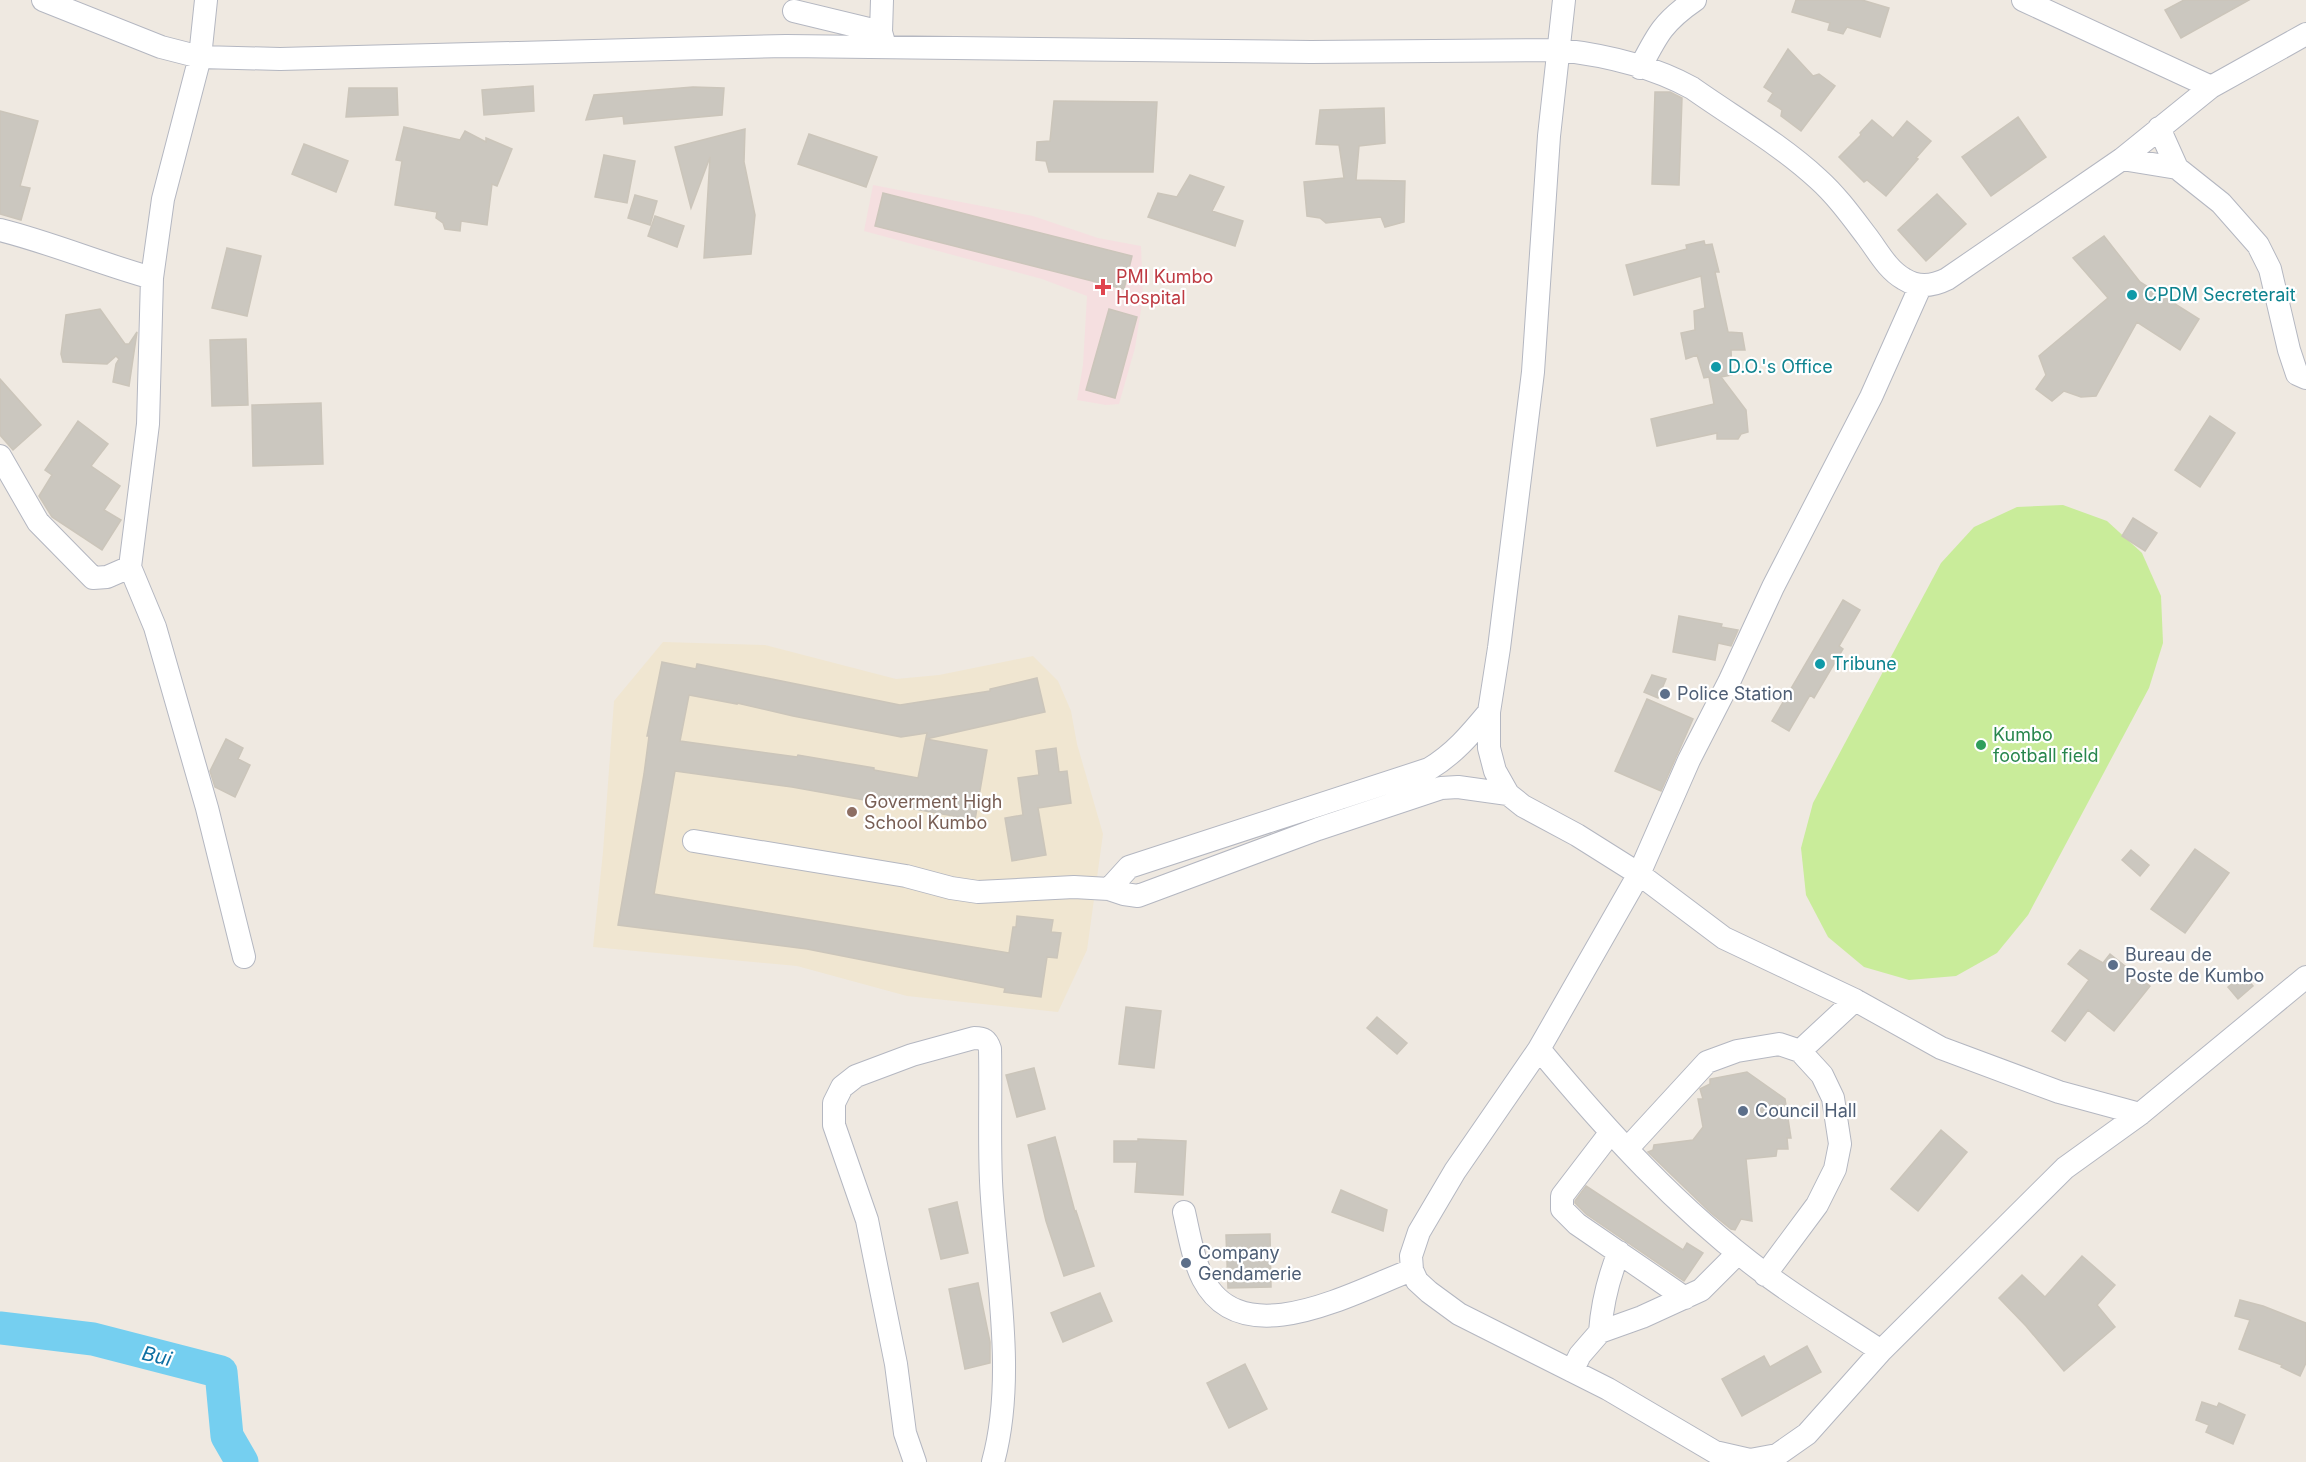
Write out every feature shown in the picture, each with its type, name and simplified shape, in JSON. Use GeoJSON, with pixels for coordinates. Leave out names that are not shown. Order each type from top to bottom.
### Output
{"type":"FeatureCollection","features":[{"type":"Feature","properties":{"kind":"street"},"geometry":{"type":"LineString","coordinates":[[43,0],[161,47],[200,57],[280,59],[786,46],[883,39],[1311,52],[1560,50],[1596,54],[1675,78],[1692,87],[1818,178],[1844,205],[1891,270],[1906,280],[1921,285],[1935,285],[1947,279],[2122,159],[2211,87],[2306,34]]}},
{"type":"Feature","properties":{"kind":"street"},"geometry":{"type":"LineString","coordinates":[[206,0],[200,57],[163,199],[152,278],[148,423],[130,567],[155,627],[207,808],[244,957]]}},
{"type":"Feature","properties":{"kind":"street"},"geometry":{"type":"LineString","coordinates":[[882,0],[883,39]]}},
{"type":"Feature","properties":{"kind":"street"},"geometry":{"type":"LineString","coordinates":[[1564,0],[1549,136],[1533,372],[1489,712],[1489,748],[1495,771],[1508,794],[1523,806],[1577,835],[1639,874],[1724,938],[1855,1000],[1941,1048],[2058,1092],[2140,1114]]}},
{"type":"Feature","properties":{"kind":"street"},"geometry":{"type":"LineString","coordinates":[[1640,68],[1659,31],[1677,13],[1695,0]]}},
{"type":"Feature","properties":{"kind":"street"},"geometry":{"type":"LineString","coordinates":[[2023,0],[2211,87]]}},
{"type":"Feature","properties":{"kind":"street"},"geometry":{"type":"LineString","coordinates":[[794,11],[883,39]]}},
{"type":"Feature","properties":{"kind":"street"},"geometry":{"type":"LineString","coordinates":[[2159,128],[2177,168],[2222,203],[2258,245],[2270,269],[2296,374],[2306,378]]}},
{"type":"Feature","properties":{"kind":"street"},"geometry":{"type":"LineString","coordinates":[[2122,159],[2177,168]]}},
{"type":"Feature","properties":{"kind":"street"},"geometry":{"type":"LineString","coordinates":[[0,230],[152,278]]}},
{"type":"Feature","properties":{"kind":"street"},"geometry":{"type":"LineString","coordinates":[[1921,285],[1881,376],[1773,587],[1689,760],[1639,874],[1539,1049],[1455,1171],[1419,1232],[1412,1256],[1412,1270],[1417,1281],[1459,1314],[1608,1389],[1715,1452],[1750,1460],[1777,1455],[1807,1434],[1881,1351],[2065,1168],[2140,1114],[2306,977]]}},
{"type":"Feature","properties":{"kind":"street"},"geometry":{"type":"LineString","coordinates":[[0,456],[38,522],[93,578],[107,577],[130,567]]}},
{"type":"Feature","properties":{"kind":"street"},"geometry":{"type":"LineString","coordinates":[[1109,889],[1129,867],[1429,769],[1446,759],[1463,744],[1489,712]]}},
{"type":"Feature","properties":{"kind":"street"},"geometry":{"type":"LineString","coordinates":[[694,840],[906,876],[951,888],[978,892],[1074,887],[1109,889],[1138,896],[1318,829],[1441,788],[1458,787],[1508,794]]}},
{"type":"Feature","properties":{"kind":"street"},"geometry":{"type":"LineString","coordinates":[[1800,1051],[1855,1000]]}},
{"type":"Feature","properties":{"kind":"street"},"geometry":{"type":"LineString","coordinates":[[915,1462],[905,1433],[896,1365],[867,1220],[834,1125],[834,1103],[842,1087],[856,1076],[912,1055],[974,1038],[987,1041],[990,1049],[991,1180],[1004,1366],[1002,1408],[993,1462]]}},
{"type":"Feature","properties":{"kind":"street"},"geometry":{"type":"LineString","coordinates":[[1627,1149],[1707,1062],[1737,1051],[1779,1044],[1800,1051],[1822,1075],[1833,1098],[1840,1144],[1835,1169],[1817,1205],[1765,1275]]}},
{"type":"Feature","properties":{"kind":"street"},"geometry":{"type":"LineString","coordinates":[[1539,1049],[1611,1132],[1692,1214],[1765,1275],[1881,1351]]}},
{"type":"Feature","properties":{"kind":"street"},"geometry":{"type":"LineString","coordinates":[[1611,1132],[1562,1196],[1562,1209],[1577,1224],[1685,1298]]}},
{"type":"Feature","properties":{"kind":"street"},"geometry":{"type":"LineString","coordinates":[[1184,1212],[1203,1280],[1226,1305],[1242,1313],[1280,1316],[1301,1312],[1412,1270]]}},
{"type":"Feature","properties":{"kind":"street"},"geometry":{"type":"LineString","coordinates":[[1600,1332],[1609,1277],[1619,1252]]}},
{"type":"Feature","properties":{"kind":"street"},"geometry":{"type":"LineString","coordinates":[[1572,1371],[1580,1356],[1600,1332],[1701,1290],[1738,1253]]}},
{"type":"Feature","properties":{"kind":"shaded area","name":"PMI Kumbo Hospital"},"geometry":{"type":"Polygon","coordinates":[[[873,185],[1033,216],[1098,238],[1141,246],[1143,297],[1135,348],[1119,404],[1106,405],[1077,400],[1083,365],[1087,296],[1042,279],[864,231],[873,185]]]}},
{"type":"Feature","properties":{"kind":"shaded area","name":"Goverment High School Kumbo"},"geometry":{"type":"Polygon","coordinates":[[[663,642],[765,645],[896,679],[939,675],[1033,656],[1058,681],[1071,711],[1077,744],[1103,834],[1087,950],[1058,1012],[907,996],[797,966],[593,947],[603,852],[614,701],[663,642]]]}},
{"type":"Feature","properties":{"kind":"green space","name":"Kumbo football field"},"geometry":{"type":"Polygon","coordinates":[[[2063,505],[2107,521],[2142,553],[2161,596],[2163,643],[2149,688],[2028,915],[1997,953],[1956,976],[1909,980],[1864,967],[1828,937],[1806,895],[1801,848],[1813,803],[1941,563],[1974,527],[2017,507],[2063,505]]]}},
{"type":"Feature","properties":{"kind":"building"},"geometry":{"type":"Polygon","coordinates":[[[1796,0],[1862,0],[1889,8],[1880,37],[1847,27],[1843,34],[1828,30],[1830,23],[1792,12],[1796,0]]]}},
{"type":"Feature","properties":{"kind":"building"},"geometry":{"type":"Polygon","coordinates":[[[2184,0],[2249,0],[2181,38],[2165,10],[2184,0]]]}},
{"type":"Feature","properties":{"kind":"building"},"geometry":{"type":"Polygon","coordinates":[[[1788,49],[1813,76],[1819,74],[1835,86],[1801,131],[1781,116],[1782,110],[1768,101],[1773,93],[1764,87],[1788,49]]]}},
{"type":"Feature","properties":{"kind":"building"},"geometry":{"type":"Polygon","coordinates":[[[533,86],[534,111],[484,115],[482,90],[533,86]]]}},
{"type":"Feature","properties":{"kind":"building"},"geometry":{"type":"Polygon","coordinates":[[[693,87],[724,88],[722,115],[624,124],[623,116],[586,120],[594,95],[693,87]]]}},
{"type":"Feature","properties":{"kind":"building"},"geometry":{"type":"Polygon","coordinates":[[[349,88],[397,88],[398,115],[346,117],[349,88]]]}},
{"type":"Feature","properties":{"kind":"building"},"geometry":{"type":"Polygon","coordinates":[[[1655,92],[1670,92],[1682,98],[1679,185],[1652,184],[1655,92]]]}},
{"type":"Feature","properties":{"kind":"building"},"geometry":{"type":"Polygon","coordinates":[[[1054,101],[1157,102],[1153,172],[1049,172],[1046,161],[1036,160],[1037,142],[1050,141],[1054,101]]]}},
{"type":"Feature","properties":{"kind":"building"},"geometry":{"type":"Polygon","coordinates":[[[1384,108],[1385,143],[1359,146],[1356,180],[1405,181],[1404,222],[1385,227],[1381,217],[1326,223],[1320,218],[1307,216],[1304,182],[1344,178],[1339,145],[1316,144],[1320,110],[1384,108]]]}},
{"type":"Feature","properties":{"kind":"building"},"geometry":{"type":"Polygon","coordinates":[[[0,111],[38,121],[20,186],[30,188],[21,220],[0,214],[0,111]]]}},
{"type":"Feature","properties":{"kind":"building"},"geometry":{"type":"Polygon","coordinates":[[[2018,117],[2046,157],[1991,196],[1962,157],[2018,117]]]}},
{"type":"Feature","properties":{"kind":"building"},"geometry":{"type":"Polygon","coordinates":[[[1872,120],[1893,138],[1907,121],[1931,141],[1886,196],[1867,180],[1864,182],[1839,157],[1872,120]]]}},
{"type":"Feature","properties":{"kind":"building"},"geometry":{"type":"Polygon","coordinates":[[[404,127],[460,140],[465,131],[486,142],[486,138],[512,149],[497,186],[492,184],[487,225],[461,221],[460,231],[445,229],[443,223],[436,218],[437,212],[395,205],[402,161],[396,160],[404,127]]]}},
{"type":"Feature","properties":{"kind":"building"},"geometry":{"type":"Polygon","coordinates":[[[745,129],[744,162],[755,215],[751,254],[704,258],[710,157],[691,208],[675,147],[745,129]]]}},
{"type":"Feature","properties":{"kind":"building"},"geometry":{"type":"Polygon","coordinates":[[[809,134],[877,157],[866,187],[798,164],[809,134]]]}},
{"type":"Feature","properties":{"kind":"building"},"geometry":{"type":"Polygon","coordinates":[[[304,144],[348,161],[336,192],[292,174],[304,144]]]}},
{"type":"Feature","properties":{"kind":"building"},"geometry":{"type":"Polygon","coordinates":[[[604,155],[635,161],[627,203],[595,197],[604,155]]]}},
{"type":"Feature","properties":{"kind":"building"},"geometry":{"type":"Polygon","coordinates":[[[1190,175],[1224,187],[1212,211],[1243,221],[1235,246],[1148,217],[1158,193],[1177,197],[1190,175]]]}},
{"type":"Feature","properties":{"kind":"building"},"geometry":{"type":"Polygon","coordinates":[[[883,193],[1132,256],[1124,289],[875,226],[883,193]]]}},
{"type":"Feature","properties":{"kind":"building"},"geometry":{"type":"Polygon","coordinates":[[[1937,194],[1966,224],[1926,261],[1898,230],[1937,194]]]}},
{"type":"Feature","properties":{"kind":"building"},"geometry":{"type":"Polygon","coordinates":[[[635,195],[657,201],[650,225],[628,218],[635,195]]]}},
{"type":"Feature","properties":{"kind":"building"},"geometry":{"type":"Polygon","coordinates":[[[655,216],[684,226],[677,247],[648,236],[655,216]]]}},
{"type":"Feature","properties":{"kind":"building"},"geometry":{"type":"Polygon","coordinates":[[[2104,236],[2140,282],[2199,319],[2180,350],[2137,322],[2096,396],[2081,397],[2064,391],[2052,401],[2036,389],[2046,375],[2039,356],[2108,298],[2073,258],[2104,236]]]}},
{"type":"Feature","properties":{"kind":"building","name":"D.O.'s Office"},"geometry":{"type":"Polygon","coordinates":[[[1704,241],[1705,245],[1712,244],[1719,272],[1715,272],[1728,332],[1742,333],[1745,350],[1731,350],[1732,375],[1721,377],[1746,410],[1748,432],[1741,434],[1738,439],[1717,439],[1717,433],[1657,446],[1651,419],[1714,404],[1709,377],[1704,378],[1697,355],[1686,359],[1681,333],[1695,330],[1694,311],[1705,308],[1701,276],[1634,295],[1626,265],[1687,249],[1686,245],[1704,241]]]}},
{"type":"Feature","properties":{"kind":"building"},"geometry":{"type":"Polygon","coordinates":[[[227,248],[261,256],[247,316],[212,308],[227,248]]]}},
{"type":"Feature","properties":{"kind":"building"},"geometry":{"type":"Polygon","coordinates":[[[100,309],[125,344],[129,344],[137,332],[129,386],[113,382],[119,359],[116,356],[107,364],[63,362],[61,354],[66,315],[100,309]]]}},
{"type":"Feature","properties":{"kind":"building"},"geometry":{"type":"Polygon","coordinates":[[[1109,309],[1137,317],[1115,398],[1086,390],[1109,309]]]}},
{"type":"Feature","properties":{"kind":"building"},"geometry":{"type":"Polygon","coordinates":[[[246,339],[248,405],[212,406],[210,340],[246,339]]]}},
{"type":"Feature","properties":{"kind":"building"},"geometry":{"type":"Polygon","coordinates":[[[0,379],[41,425],[13,450],[0,435],[0,379]]]}},
{"type":"Feature","properties":{"kind":"building"},"geometry":{"type":"Polygon","coordinates":[[[321,403],[323,464],[253,466],[252,405],[321,403]]]}},
{"type":"Feature","properties":{"kind":"building"},"geometry":{"type":"Polygon","coordinates":[[[2210,416],[2235,433],[2200,487],[2175,470],[2210,416]]]}},
{"type":"Feature","properties":{"kind":"building"},"geometry":{"type":"Polygon","coordinates":[[[78,421],[108,444],[91,466],[120,486],[104,510],[121,520],[102,550],[52,517],[39,496],[52,475],[45,470],[78,421]]]}},
{"type":"Feature","properties":{"kind":"building"},"geometry":{"type":"Polygon","coordinates":[[[2133,518],[2157,533],[2145,551],[2122,536],[2133,518]]]}},
{"type":"Feature","properties":{"kind":"building","name":"Tribune"},"geometry":{"type":"Polygon","coordinates":[[[1843,600],[1860,610],[1839,646],[1843,649],[1814,698],[1810,695],[1789,731],[1772,721],[1843,600]]]}},
{"type":"Feature","properties":{"kind":"building"},"geometry":{"type":"Polygon","coordinates":[[[1679,616],[1722,624],[1721,627],[1738,630],[1731,646],[1718,643],[1715,660],[1673,652],[1679,616]]]}},
{"type":"Feature","properties":{"kind":"building"},"geometry":{"type":"Polygon","coordinates":[[[662,662],[696,669],[697,664],[900,705],[990,691],[990,689],[1037,678],[1045,712],[926,739],[987,750],[975,820],[792,787],[675,771],[654,894],[1009,953],[1017,916],[1053,920],[1051,932],[1061,933],[1057,958],[1047,957],[1041,997],[1004,992],[1005,988],[807,949],[618,925],[644,774],[649,736],[647,736],[662,662]],[[689,695],[680,741],[797,757],[798,755],[918,778],[927,733],[901,737],[689,695]]]}},
{"type":"Feature","properties":{"kind":"building"},"geometry":{"type":"Polygon","coordinates":[[[1652,675],[1666,679],[1658,698],[1644,692],[1652,675]]]}},
{"type":"Feature","properties":{"kind":"building"},"geometry":{"type":"Polygon","coordinates":[[[1647,699],[1693,719],[1661,791],[1615,771],[1647,699]]]}},
{"type":"Feature","properties":{"kind":"building"},"geometry":{"type":"Polygon","coordinates":[[[226,739],[243,748],[238,759],[250,765],[235,797],[215,787],[210,771],[226,739]]]}},
{"type":"Feature","properties":{"kind":"building"},"geometry":{"type":"Polygon","coordinates":[[[1056,748],[1059,772],[1067,771],[1071,803],[1038,808],[1046,855],[1012,861],[1005,818],[1023,815],[1018,778],[1039,775],[1036,751],[1056,748]]]}},
{"type":"Feature","properties":{"kind":"building"},"geometry":{"type":"Polygon","coordinates":[[[2195,849],[2229,873],[2185,933],[2151,909],[2195,849]]]}},
{"type":"Feature","properties":{"kind":"building"},"geometry":{"type":"Polygon","coordinates":[[[2131,850],[2149,865],[2140,876],[2122,860],[2131,850]]]}},
{"type":"Feature","properties":{"kind":"building"},"geometry":{"type":"Polygon","coordinates":[[[2080,950],[2103,963],[2110,954],[2150,986],[2114,1031],[2088,1010],[2065,1041],[2052,1031],[2089,980],[2068,964],[2080,950]]]}},
{"type":"Feature","properties":{"kind":"building"},"geometry":{"type":"Polygon","coordinates":[[[2243,974],[2253,986],[2238,999],[2228,987],[2243,974]]]}},
{"type":"Feature","properties":{"kind":"building"},"geometry":{"type":"Polygon","coordinates":[[[1126,1007],[1161,1011],[1154,1068],[1119,1064],[1126,1007]]]}},
{"type":"Feature","properties":{"kind":"building"},"geometry":{"type":"Polygon","coordinates":[[[1377,1017],[1407,1043],[1397,1054],[1367,1028],[1377,1017]]]}},
{"type":"Feature","properties":{"kind":"building"},"geometry":{"type":"Polygon","coordinates":[[[1034,1068],[1045,1109],[1017,1117],[1006,1075],[1034,1068]]]}},
{"type":"Feature","properties":{"kind":"building"},"geometry":{"type":"Polygon","coordinates":[[[1747,1072],[1785,1099],[1791,1138],[1787,1138],[1788,1149],[1777,1149],[1776,1156],[1746,1159],[1752,1221],[1741,1219],[1735,1230],[1711,1213],[1648,1152],[1653,1150],[1654,1145],[1693,1140],[1703,1127],[1698,1099],[1703,1099],[1700,1089],[1710,1084],[1710,1079],[1747,1072]]]}},
{"type":"Feature","properties":{"kind":"building"},"geometry":{"type":"Polygon","coordinates":[[[1941,1130],[1967,1152],[1918,1211],[1891,1189],[1941,1130]]]}},
{"type":"Feature","properties":{"kind":"building"},"geometry":{"type":"Polygon","coordinates":[[[1055,1137],[1075,1212],[1094,1266],[1064,1276],[1046,1221],[1028,1145],[1055,1137]]]}},
{"type":"Feature","properties":{"kind":"building"},"geometry":{"type":"Polygon","coordinates":[[[1138,1139],[1186,1141],[1183,1195],[1135,1192],[1137,1162],[1114,1162],[1114,1141],[1138,1141],[1138,1139]]]}},
{"type":"Feature","properties":{"kind":"building"},"geometry":{"type":"Polygon","coordinates":[[[1586,1186],[1683,1250],[1687,1243],[1703,1253],[1684,1281],[1586,1214],[1575,1201],[1586,1186]]]}},
{"type":"Feature","properties":{"kind":"building"},"geometry":{"type":"Polygon","coordinates":[[[1341,1190],[1387,1210],[1383,1231],[1332,1212],[1341,1190]]]}},
{"type":"Feature","properties":{"kind":"building"},"geometry":{"type":"Polygon","coordinates":[[[957,1202],[968,1253],[941,1259],[929,1209],[957,1202]]]}},
{"type":"Feature","properties":{"kind":"building"},"geometry":{"type":"Polygon","coordinates":[[[1270,1234],[1271,1287],[1228,1288],[1226,1235],[1270,1234]]]}},
{"type":"Feature","properties":{"kind":"building"},"geometry":{"type":"Polygon","coordinates":[[[2082,1256],[2115,1285],[2097,1305],[2115,1327],[2064,1371],[1999,1298],[2022,1275],[2045,1297],[2082,1256]]]}},
{"type":"Feature","properties":{"kind":"building"},"geometry":{"type":"Polygon","coordinates":[[[978,1283],[990,1342],[990,1363],[965,1369],[949,1289],[978,1283]]]}},
{"type":"Feature","properties":{"kind":"building"},"geometry":{"type":"Polygon","coordinates":[[[1100,1293],[1112,1321],[1063,1342],[1051,1313],[1100,1293]]]}},
{"type":"Feature","properties":{"kind":"building"},"geometry":{"type":"Polygon","coordinates":[[[2240,1300],[2263,1306],[2306,1323],[2306,1363],[2300,1376],[2281,1367],[2282,1365],[2239,1349],[2250,1320],[2235,1316],[2240,1300]]]}},
{"type":"Feature","properties":{"kind":"building"},"geometry":{"type":"Polygon","coordinates":[[[1807,1346],[1821,1372],[1742,1416],[1722,1379],[1764,1356],[1770,1367],[1807,1346]]]}},
{"type":"Feature","properties":{"kind":"building"},"geometry":{"type":"Polygon","coordinates":[[[1245,1364],[1267,1409],[1229,1428],[1207,1383],[1245,1364]]]}},
{"type":"Feature","properties":{"kind":"building"},"geometry":{"type":"Polygon","coordinates":[[[2202,1402],[2217,1407],[2219,1403],[2245,1415],[2233,1444],[2206,1432],[2209,1425],[2196,1420],[2202,1402]]]}},
{"type":"Feature","properties":{"kind":"waterway","name":"Bui"},"geometry":{"type":"LineString","coordinates":[[0,1328],[93,1339],[221,1372],[227,1436],[242,1462]]}},
{"type":"Feature","properties":{"kind":"place","name":"PMI Kumbo Hospital"},"geometry":{"type":"Point","coordinates":[1103,287]}},
{"type":"Feature","properties":{"kind":"place","name":"CPDM Secreterait"},"geometry":{"type":"Point","coordinates":[2132,295]}},
{"type":"Feature","properties":{"kind":"place","name":"D.O.'s Office"},"geometry":{"type":"Point","coordinates":[1716,367]}},
{"type":"Feature","properties":{"kind":"place","name":"Tribune"},"geometry":{"type":"Point","coordinates":[1820,664]}},
{"type":"Feature","properties":{"kind":"place","name":"Police Station"},"geometry":{"type":"Point","coordinates":[1665,694]}},
{"type":"Feature","properties":{"kind":"place","name":"Kumbo football field"},"geometry":{"type":"Point","coordinates":[1981,745]}},
{"type":"Feature","properties":{"kind":"place","name":"Goverment High School Kumbo"},"geometry":{"type":"Point","coordinates":[852,812]}},
{"type":"Feature","properties":{"kind":"place","name":"Bureau de Poste de Kumbo"},"geometry":{"type":"Point","coordinates":[2113,965]}},
{"type":"Feature","properties":{"kind":"place","name":"Council Hall"},"geometry":{"type":"Point","coordinates":[1743,1111]}},
{"type":"Feature","properties":{"kind":"place","name":"Company Gendamerie"},"geometry":{"type":"Point","coordinates":[1186,1263]}}]}
